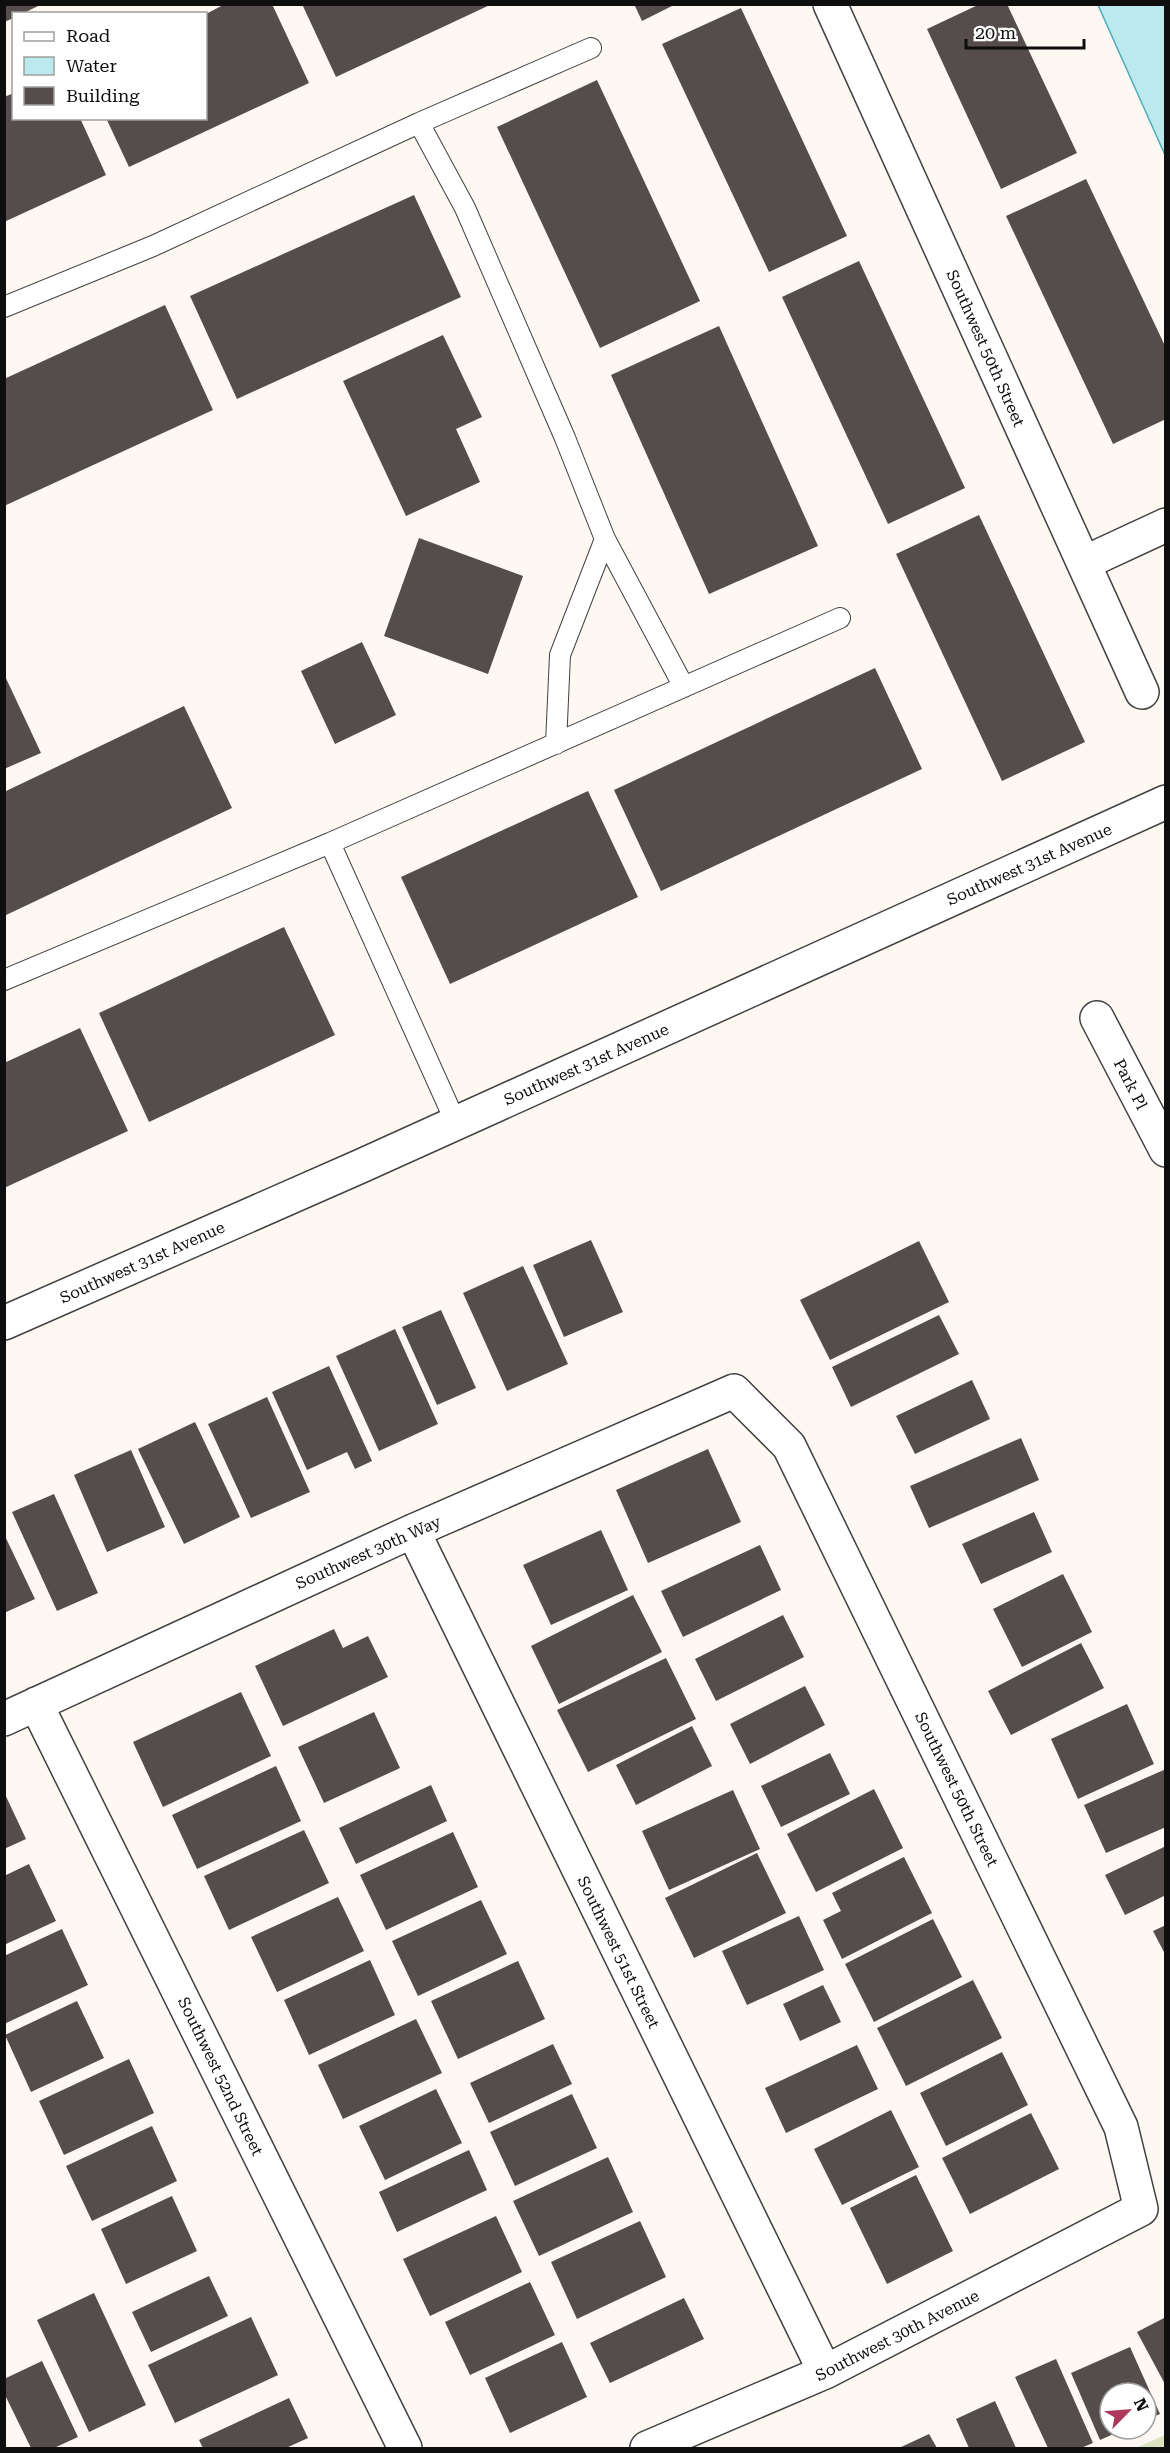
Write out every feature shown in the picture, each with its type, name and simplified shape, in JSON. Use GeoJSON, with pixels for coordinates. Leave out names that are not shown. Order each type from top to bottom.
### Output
{"type":"FeatureCollection","features":[{"type":"Feature","properties":{"kind":"street","name":"Southwest 50th Street"},"geometry":{"type":"LineString","coordinates":[[830,4],[1142,692]]}},
{"type":"Feature","properties":{"kind":"street"},"geometry":{"type":"LineString","coordinates":[[1084,563],[1166,525]]}},
{"type":"Feature","properties":{"kind":"street","name":"Southwest 31st Avenue"},"geometry":{"type":"LineString","coordinates":[[4,1323],[456,1123],[1166,802]]}},
{"type":"Feature","properties":{"kind":"street","name":"Park Pl"},"geometry":{"type":"LineString","coordinates":[[1097,1018],[1166,1150]]}},
{"type":"Feature","properties":{"kind":"street","name":"Southwest 50th Street"},"geometry":{"type":"LineString","coordinates":[[734,1391],[789,1446],[1121,2127],[1141,2210]]}},
{"type":"Feature","properties":{"kind":"street","name":"Southwest 30th Way"},"geometry":{"type":"LineString","coordinates":[[4,1719],[413,1531],[734,1391]]}},
{"type":"Feature","properties":{"kind":"street","name":"Southwest 51st Street"},"geometry":{"type":"LineString","coordinates":[[413,1531],[825,2372]]}},
{"type":"Feature","properties":{"kind":"street","name":"Southwest 52nd Street"},"geometry":{"type":"LineString","coordinates":[[36,1704],[405,2448]]}},
{"type":"Feature","properties":{"kind":"street","name":"Southwest 30th Avenue"},"geometry":{"type":"LineString","coordinates":[[647,2448],[825,2372],[1141,2210]]}},
{"type":"Feature","properties":{"kind":"lane"},"geometry":{"type":"LineString","coordinates":[[4,307],[153,246],[419,123],[591,48]]}},
{"type":"Feature","properties":{"kind":"lane"},"geometry":{"type":"LineString","coordinates":[[419,123],[465,208],[565,438],[605,539],[684,687]]}},
{"type":"Feature","properties":{"kind":"lane"},"geometry":{"type":"LineString","coordinates":[[556,744],[560,654],[605,539]]}},
{"type":"Feature","properties":{"kind":"lane"},"geometry":{"type":"LineString","coordinates":[[4,980],[330,843],[840,618]]}},
{"type":"Feature","properties":{"kind":"lane"},"geometry":{"type":"LineString","coordinates":[[330,843],[456,1123]]}},
{"type":"Feature","properties":{"kind":"green space"},"geometry":{"type":"Polygon","coordinates":[[[1165,2435],[1165,2448],[1136,2448],[1152,2441],[1158,2441],[1158,2438],[1165,2435]]]}},
{"type":"Feature","properties":{"kind":"water"},"geometry":{"type":"Polygon","coordinates":[[[1098,5],[1165,5],[1165,155],[1098,5]]]}},
{"type":"Feature","properties":{"kind":"building"},"geometry":{"type":"Polygon","coordinates":[[[4,4],[42,4],[26,12],[12,12],[12,19],[4,22],[4,4]]]}},
{"type":"Feature","properties":{"kind":"building"},"geometry":{"type":"Polygon","coordinates":[[[225,4],[272,4],[309,83],[129,167],[107,120],[207,120],[207,13],[225,4]]]}},
{"type":"Feature","properties":{"kind":"building"},"geometry":{"type":"Polygon","coordinates":[[[302,4],[492,4],[336,77],[302,4]]]}},
{"type":"Feature","properties":{"kind":"building"},"geometry":{"type":"Polygon","coordinates":[[[634,4],[676,4],[642,21],[634,4]]]}},
{"type":"Feature","properties":{"kind":"building"},"geometry":{"type":"Polygon","coordinates":[[[980,4],[1007,4],[1077,153],[1001,189],[927,29],[980,4]]]}},
{"type":"Feature","properties":{"kind":"building"},"geometry":{"type":"Polygon","coordinates":[[[741,8],[847,236],[769,272],[662,44],[741,8]]]}},
{"type":"Feature","properties":{"kind":"building"},"geometry":{"type":"Polygon","coordinates":[[[597,80],[700,301],[600,348],[497,127],[597,80]]]}},
{"type":"Feature","properties":{"kind":"building"},"geometry":{"type":"Polygon","coordinates":[[[12,94],[12,120],[81,120],[106,175],[4,222],[4,97],[12,94]]]}},
{"type":"Feature","properties":{"kind":"building"},"geometry":{"type":"Polygon","coordinates":[[[1086,179],[1166,348],[1166,419],[1113,444],[1006,216],[1086,179]]]}},
{"type":"Feature","properties":{"kind":"building"},"geometry":{"type":"Polygon","coordinates":[[[414,195],[461,297],[237,399],[190,296],[414,195]]]}},
{"type":"Feature","properties":{"kind":"building"},"geometry":{"type":"Polygon","coordinates":[[[859,261],[965,488],[888,524],[782,297],[859,261]]]}},
{"type":"Feature","properties":{"kind":"building"},"geometry":{"type":"Polygon","coordinates":[[[165,305],[213,410],[4,506],[4,379],[165,305]]]}},
{"type":"Feature","properties":{"kind":"building"},"geometry":{"type":"Polygon","coordinates":[[[719,326],[818,546],[709,594],[611,375],[719,326]]]}},
{"type":"Feature","properties":{"kind":"building"},"geometry":{"type":"Polygon","coordinates":[[[443,335],[482,417],[456,429],[480,482],[406,516],[343,381],[443,335]]]}},
{"type":"Feature","properties":{"kind":"building"},"geometry":{"type":"Polygon","coordinates":[[[979,515],[1085,742],[1002,781],[896,554],[979,515]]]}},
{"type":"Feature","properties":{"kind":"building"},"geometry":{"type":"Polygon","coordinates":[[[419,538],[523,576],[488,674],[384,636],[419,538]]]}},
{"type":"Feature","properties":{"kind":"building"},"geometry":{"type":"Polygon","coordinates":[[[362,642],[396,715],[335,744],[301,671],[362,642]]]}},
{"type":"Feature","properties":{"kind":"building"},"geometry":{"type":"Polygon","coordinates":[[[875,668],[922,769],[661,891],[614,790],[875,668]]]}},
{"type":"Feature","properties":{"kind":"building"},"geometry":{"type":"Polygon","coordinates":[[[4,674],[41,753],[4,769],[4,674]]]}},
{"type":"Feature","properties":{"kind":"building"},"geometry":{"type":"Polygon","coordinates":[[[184,706],[232,808],[4,916],[4,792],[184,706]]]}},
{"type":"Feature","properties":{"kind":"building"},"geometry":{"type":"Polygon","coordinates":[[[588,791],[638,897],[450,984],[401,877],[588,791]]]}},
{"type":"Feature","properties":{"kind":"building"},"geometry":{"type":"Polygon","coordinates":[[[284,927],[335,1035],[149,1122],[99,1013],[284,927]]]}},
{"type":"Feature","properties":{"kind":"building"},"geometry":{"type":"Polygon","coordinates":[[[80,1028],[128,1131],[4,1188],[4,1063],[80,1028]]]}},
{"type":"Feature","properties":{"kind":"building"},"geometry":{"type":"Polygon","coordinates":[[[591,1240],[623,1312],[564,1337],[533,1265],[591,1240]]]}},
{"type":"Feature","properties":{"kind":"building"},"geometry":{"type":"Polygon","coordinates":[[[919,1241],[949,1302],[830,1360],[800,1300],[919,1241]]]}},
{"type":"Feature","properties":{"kind":"building"},"geometry":{"type":"Polygon","coordinates":[[[523,1266],[568,1364],[507,1391],[463,1293],[523,1266]]]}},
{"type":"Feature","properties":{"kind":"building"},"geometry":{"type":"Polygon","coordinates":[[[441,1310],[476,1388],[437,1405],[402,1327],[441,1310]]]}},
{"type":"Feature","properties":{"kind":"building"},"geometry":{"type":"Polygon","coordinates":[[[939,1315],[959,1354],[851,1407],[832,1367],[939,1315]]]}},
{"type":"Feature","properties":{"kind":"building"},"geometry":{"type":"Polygon","coordinates":[[[395,1329],[438,1424],[379,1451],[336,1356],[395,1329]]]}},
{"type":"Feature","properties":{"kind":"building"},"geometry":{"type":"Polygon","coordinates":[[[329,1366],[372,1461],[355,1469],[347,1452],[307,1470],[272,1392],[329,1366]]]}},
{"type":"Feature","properties":{"kind":"building"},"geometry":{"type":"Polygon","coordinates":[[[972,1380],[990,1419],[915,1454],[896,1416],[972,1380]]]}},
{"type":"Feature","properties":{"kind":"building"},"geometry":{"type":"Polygon","coordinates":[[[267,1397],[310,1492],[251,1518],[208,1424],[267,1397]]]}},
{"type":"Feature","properties":{"kind":"building"},"geometry":{"type":"Polygon","coordinates":[[[195,1422],[240,1517],[184,1544],[138,1449],[195,1422]]]}},
{"type":"Feature","properties":{"kind":"building"},"geometry":{"type":"Polygon","coordinates":[[[1021,1438],[1039,1480],[929,1528],[910,1486],[1021,1438]]]}},
{"type":"Feature","properties":{"kind":"building"},"geometry":{"type":"Polygon","coordinates":[[[708,1449],[741,1522],[648,1563],[616,1490],[708,1449]]]}},
{"type":"Feature","properties":{"kind":"building"},"geometry":{"type":"Polygon","coordinates":[[[131,1450],[165,1527],[107,1552],[74,1475],[131,1450]]]}},
{"type":"Feature","properties":{"kind":"building"},"geometry":{"type":"Polygon","coordinates":[[[54,1494],[98,1593],[57,1611],[12,1512],[54,1494]]]}},
{"type":"Feature","properties":{"kind":"building"},"geometry":{"type":"Polygon","coordinates":[[[1034,1512],[1052,1552],[981,1584],[962,1544],[1034,1512]]]}},
{"type":"Feature","properties":{"kind":"building"},"geometry":{"type":"Polygon","coordinates":[[[601,1530],[628,1590],[551,1625],[523,1565],[601,1530]]]}},
{"type":"Feature","properties":{"kind":"building"},"geometry":{"type":"Polygon","coordinates":[[[4,1534],[35,1599],[4,1613],[4,1534]]]}},
{"type":"Feature","properties":{"kind":"building"},"geometry":{"type":"Polygon","coordinates":[[[760,1545],[781,1590],[683,1637],[661,1591],[760,1545]]]}},
{"type":"Feature","properties":{"kind":"building"},"geometry":{"type":"Polygon","coordinates":[[[1063,1574],[1092,1632],[1022,1667],[993,1609],[1063,1574]]]}},
{"type":"Feature","properties":{"kind":"building"},"geometry":{"type":"Polygon","coordinates":[[[633,1595],[662,1652],[559,1704],[531,1646],[633,1595]]]}},
{"type":"Feature","properties":{"kind":"building"},"geometry":{"type":"Polygon","coordinates":[[[783,1615],[804,1657],[716,1701],[695,1659],[783,1615]]]}},
{"type":"Feature","properties":{"kind":"building"},"geometry":{"type":"Polygon","coordinates":[[[334,1629],[343,1648],[368,1636],[388,1677],[283,1726],[255,1666],[334,1629]]]}},
{"type":"Feature","properties":{"kind":"building"},"geometry":{"type":"Polygon","coordinates":[[[1081,1643],[1104,1688],[1011,1735],[988,1691],[1081,1643]]]}},
{"type":"Feature","properties":{"kind":"building"},"geometry":{"type":"Polygon","coordinates":[[[666,1658],[696,1719],[588,1772],[557,1710],[666,1658]]]}},
{"type":"Feature","properties":{"kind":"building"},"geometry":{"type":"Polygon","coordinates":[[[805,1686],[825,1725],[750,1764],[730,1724],[805,1686]]]}},
{"type":"Feature","properties":{"kind":"building"},"geometry":{"type":"Polygon","coordinates":[[[241,1692],[271,1756],[163,1807],[133,1742],[241,1692]]]}},
{"type":"Feature","properties":{"kind":"building"},"geometry":{"type":"Polygon","coordinates":[[[1127,1704],[1154,1764],[1078,1799],[1051,1739],[1127,1704]]]}},
{"type":"Feature","properties":{"kind":"building"},"geometry":{"type":"Polygon","coordinates":[[[374,1712],[400,1768],[324,1803],[298,1747],[374,1712]]]}},
{"type":"Feature","properties":{"kind":"building"},"geometry":{"type":"Polygon","coordinates":[[[692,1726],[712,1766],[636,1805],[616,1765],[692,1726]]]}},
{"type":"Feature","properties":{"kind":"building"},"geometry":{"type":"Polygon","coordinates":[[[830,1753],[850,1794],[781,1827],[761,1786],[830,1753]]]}},
{"type":"Feature","properties":{"kind":"building"},"geometry":{"type":"Polygon","coordinates":[[[276,1766],[301,1821],[197,1869],[172,1815],[276,1766]]]}},
{"type":"Feature","properties":{"kind":"building"},"geometry":{"type":"Polygon","coordinates":[[[1166,1769],[1166,1827],[1106,1853],[1084,1805],[1166,1769]]]}},
{"type":"Feature","properties":{"kind":"building"},"geometry":{"type":"Polygon","coordinates":[[[431,1785],[447,1821],[356,1864],[339,1828],[431,1785]]]}},
{"type":"Feature","properties":{"kind":"building"},"geometry":{"type":"Polygon","coordinates":[[[874,1789],[903,1848],[816,1892],[787,1834],[874,1789]]]}},
{"type":"Feature","properties":{"kind":"building"},"geometry":{"type":"Polygon","coordinates":[[[733,1790],[760,1849],[669,1890],[642,1831],[733,1790]]]}},
{"type":"Feature","properties":{"kind":"building"},"geometry":{"type":"Polygon","coordinates":[[[4,1792],[26,1839],[4,1849],[4,1792]]]}},
{"type":"Feature","properties":{"kind":"building"},"geometry":{"type":"Polygon","coordinates":[[[304,1830],[329,1883],[229,1930],[204,1876],[304,1830]]]}},
{"type":"Feature","properties":{"kind":"building"},"geometry":{"type":"Polygon","coordinates":[[[453,1832],[478,1887],[386,1930],[360,1875],[453,1832]]]}},
{"type":"Feature","properties":{"kind":"building"},"geometry":{"type":"Polygon","coordinates":[[[1166,1846],[1166,1895],[1125,1915],[1105,1875],[1166,1846]]]}},
{"type":"Feature","properties":{"kind":"building"},"geometry":{"type":"Polygon","coordinates":[[[757,1853],[786,1913],[694,1958],[665,1898],[757,1853]]]}},
{"type":"Feature","properties":{"kind":"building"},"geometry":{"type":"Polygon","coordinates":[[[904,1857],[932,1913],[842,1959],[823,1920],[841,1911],[832,1893],[904,1857]]]}},
{"type":"Feature","properties":{"kind":"building"},"geometry":{"type":"Polygon","coordinates":[[[29,1864],[56,1921],[4,1945],[4,1876],[29,1864]]]}},
{"type":"Feature","properties":{"kind":"building"},"geometry":{"type":"Polygon","coordinates":[[[338,1897],[364,1951],[277,1992],[251,1937],[338,1897]]]}},
{"type":"Feature","properties":{"kind":"building"},"geometry":{"type":"Polygon","coordinates":[[[481,1900],[507,1954],[418,1996],[392,1941],[481,1900]]]}},
{"type":"Feature","properties":{"kind":"building"},"geometry":{"type":"Polygon","coordinates":[[[799,1916],[824,1970],[747,2005],[722,1951],[799,1916]]]}},
{"type":"Feature","properties":{"kind":"building"},"geometry":{"type":"Polygon","coordinates":[[[933,1919],[962,1977],[874,2022],[845,1964],[933,1919]]]}},
{"type":"Feature","properties":{"kind":"building"},"geometry":{"type":"Polygon","coordinates":[[[1166,1925],[1166,1956],[1153,1931],[1166,1925]]]}},
{"type":"Feature","properties":{"kind":"building"},"geometry":{"type":"Polygon","coordinates":[[[62,1929],[88,1985],[4,2024],[4,1956],[62,1929]]]}},
{"type":"Feature","properties":{"kind":"building"},"geometry":{"type":"Polygon","coordinates":[[[370,1960],[395,2015],[309,2055],[284,2000],[370,1960]]]}},
{"type":"Feature","properties":{"kind":"building"},"geometry":{"type":"Polygon","coordinates":[[[518,1961],[545,2019],[458,2059],[431,2001],[518,1961]]]}},
{"type":"Feature","properties":{"kind":"building"},"geometry":{"type":"Polygon","coordinates":[[[973,1980],[1002,2038],[906,2086],[877,2028],[973,1980]]]}},
{"type":"Feature","properties":{"kind":"building"},"geometry":{"type":"Polygon","coordinates":[[[823,1985],[841,2022],[800,2041],[783,2004],[823,1985]]]}},
{"type":"Feature","properties":{"kind":"building"},"geometry":{"type":"Polygon","coordinates":[[[77,2001],[104,2058],[31,2092],[5,2035],[77,2001]]]}},
{"type":"Feature","properties":{"kind":"building"},"geometry":{"type":"Polygon","coordinates":[[[416,2019],[442,2073],[343,2119],[318,2065],[416,2019]]]}},
{"type":"Feature","properties":{"kind":"building"},"geometry":{"type":"Polygon","coordinates":[[[553,2044],[572,2084],[489,2123],[470,2083],[553,2044]]]}},
{"type":"Feature","properties":{"kind":"building"},"geometry":{"type":"Polygon","coordinates":[[[857,2045],[878,2089],[786,2133],[765,2088],[857,2045]]]}},
{"type":"Feature","properties":{"kind":"building"},"geometry":{"type":"Polygon","coordinates":[[[1002,2052],[1028,2105],[946,2146],[920,2093],[1002,2052]]]}},
{"type":"Feature","properties":{"kind":"building"},"geometry":{"type":"Polygon","coordinates":[[[129,2059],[154,2113],[64,2155],[39,2101],[129,2059]]]}},
{"type":"Feature","properties":{"kind":"building"},"geometry":{"type":"Polygon","coordinates":[[[436,2089],[462,2143],[385,2180],[359,2126],[436,2089]]]}},
{"type":"Feature","properties":{"kind":"building"},"geometry":{"type":"Polygon","coordinates":[[[572,2094],[597,2148],[515,2186],[490,2132],[572,2094]]]}},
{"type":"Feature","properties":{"kind":"building"},"geometry":{"type":"Polygon","coordinates":[[[891,2110],[919,2167],[842,2205],[814,2149],[891,2110]]]}},
{"type":"Feature","properties":{"kind":"building"},"geometry":{"type":"Polygon","coordinates":[[[1031,2113],[1059,2169],[970,2214],[942,2158],[1031,2113]]]}},
{"type":"Feature","properties":{"kind":"building"},"geometry":{"type":"Polygon","coordinates":[[[152,2126],[177,2181],[92,2221],[66,2166],[152,2126]]]}},
{"type":"Feature","properties":{"kind":"building"},"geometry":{"type":"Polygon","coordinates":[[[469,2150],[487,2190],[397,2232],[379,2192],[469,2150]]]}},
{"type":"Feature","properties":{"kind":"building"},"geometry":{"type":"Polygon","coordinates":[[[608,2157],[633,2212],[539,2256],[513,2201],[608,2157]]]}},
{"type":"Feature","properties":{"kind":"building"},"geometry":{"type":"Polygon","coordinates":[[[916,2175],[953,2251],[887,2284],[850,2208],[916,2175]]]}},
{"type":"Feature","properties":{"kind":"building"},"geometry":{"type":"Polygon","coordinates":[[[172,2196],[197,2251],[126,2284],[101,2229],[172,2196]]]}},
{"type":"Feature","properties":{"kind":"building"},"geometry":{"type":"Polygon","coordinates":[[[496,2216],[522,2272],[430,2316],[403,2259],[496,2216]]]}},
{"type":"Feature","properties":{"kind":"building"},"geometry":{"type":"Polygon","coordinates":[[[640,2221],[666,2277],[577,2319],[551,2262],[640,2221]]]}},
{"type":"Feature","properties":{"kind":"building"},"geometry":{"type":"Polygon","coordinates":[[[209,2276],[228,2316],[151,2352],[132,2312],[209,2276]]]}},
{"type":"Feature","properties":{"kind":"building"},"geometry":{"type":"Polygon","coordinates":[[[530,2282],[555,2335],[470,2375],[445,2322],[530,2282]]]}},
{"type":"Feature","properties":{"kind":"building"},"geometry":{"type":"Polygon","coordinates":[[[94,2293],[146,2405],[89,2432],[37,2320],[94,2293]]]}},
{"type":"Feature","properties":{"kind":"building"},"geometry":{"type":"Polygon","coordinates":[[[684,2298],[704,2339],[610,2383],[590,2343],[684,2298]]]}},
{"type":"Feature","properties":{"kind":"building"},"geometry":{"type":"Polygon","coordinates":[[[251,2317],[278,2375],[175,2423],[148,2365],[251,2317]]]}},
{"type":"Feature","properties":{"kind":"building"},"geometry":{"type":"Polygon","coordinates":[[[1166,2317],[1166,2386],[1137,2332],[1166,2317]]]}},
{"type":"Feature","properties":{"kind":"building"},"geometry":{"type":"Polygon","coordinates":[[[562,2342],[587,2397],[510,2433],[485,2378],[562,2342]]]}},
{"type":"Feature","properties":{"kind":"building"},"geometry":{"type":"Polygon","coordinates":[[[1130,2347],[1145,2381],[1098,2381],[1098,2435],[1071,2373],[1130,2347]]]}},
{"type":"Feature","properties":{"kind":"building"},"geometry":{"type":"Polygon","coordinates":[[[1056,2359],[1093,2443],[1081,2448],[1048,2448],[1015,2377],[1056,2359]]]}},
{"type":"Feature","properties":{"kind":"building"},"geometry":{"type":"Polygon","coordinates":[[[42,2361],[78,2437],[54,2448],[31,2448],[4,2393],[4,2379],[42,2361]]]}},
{"type":"Feature","properties":{"kind":"building"},"geometry":{"type":"Polygon","coordinates":[[[289,2398],[308,2438],[286,2448],[203,2448],[199,2440],[289,2398]]]}},
{"type":"Feature","properties":{"kind":"building"},"geometry":{"type":"Polygon","coordinates":[[[995,2401],[1016,2448],[969,2448],[956,2419],[995,2401]]]}},
{"type":"Feature","properties":{"kind":"building"},"geometry":{"type":"Polygon","coordinates":[[[929,2434],[937,2448],[899,2448],[929,2434]]]}}]}
